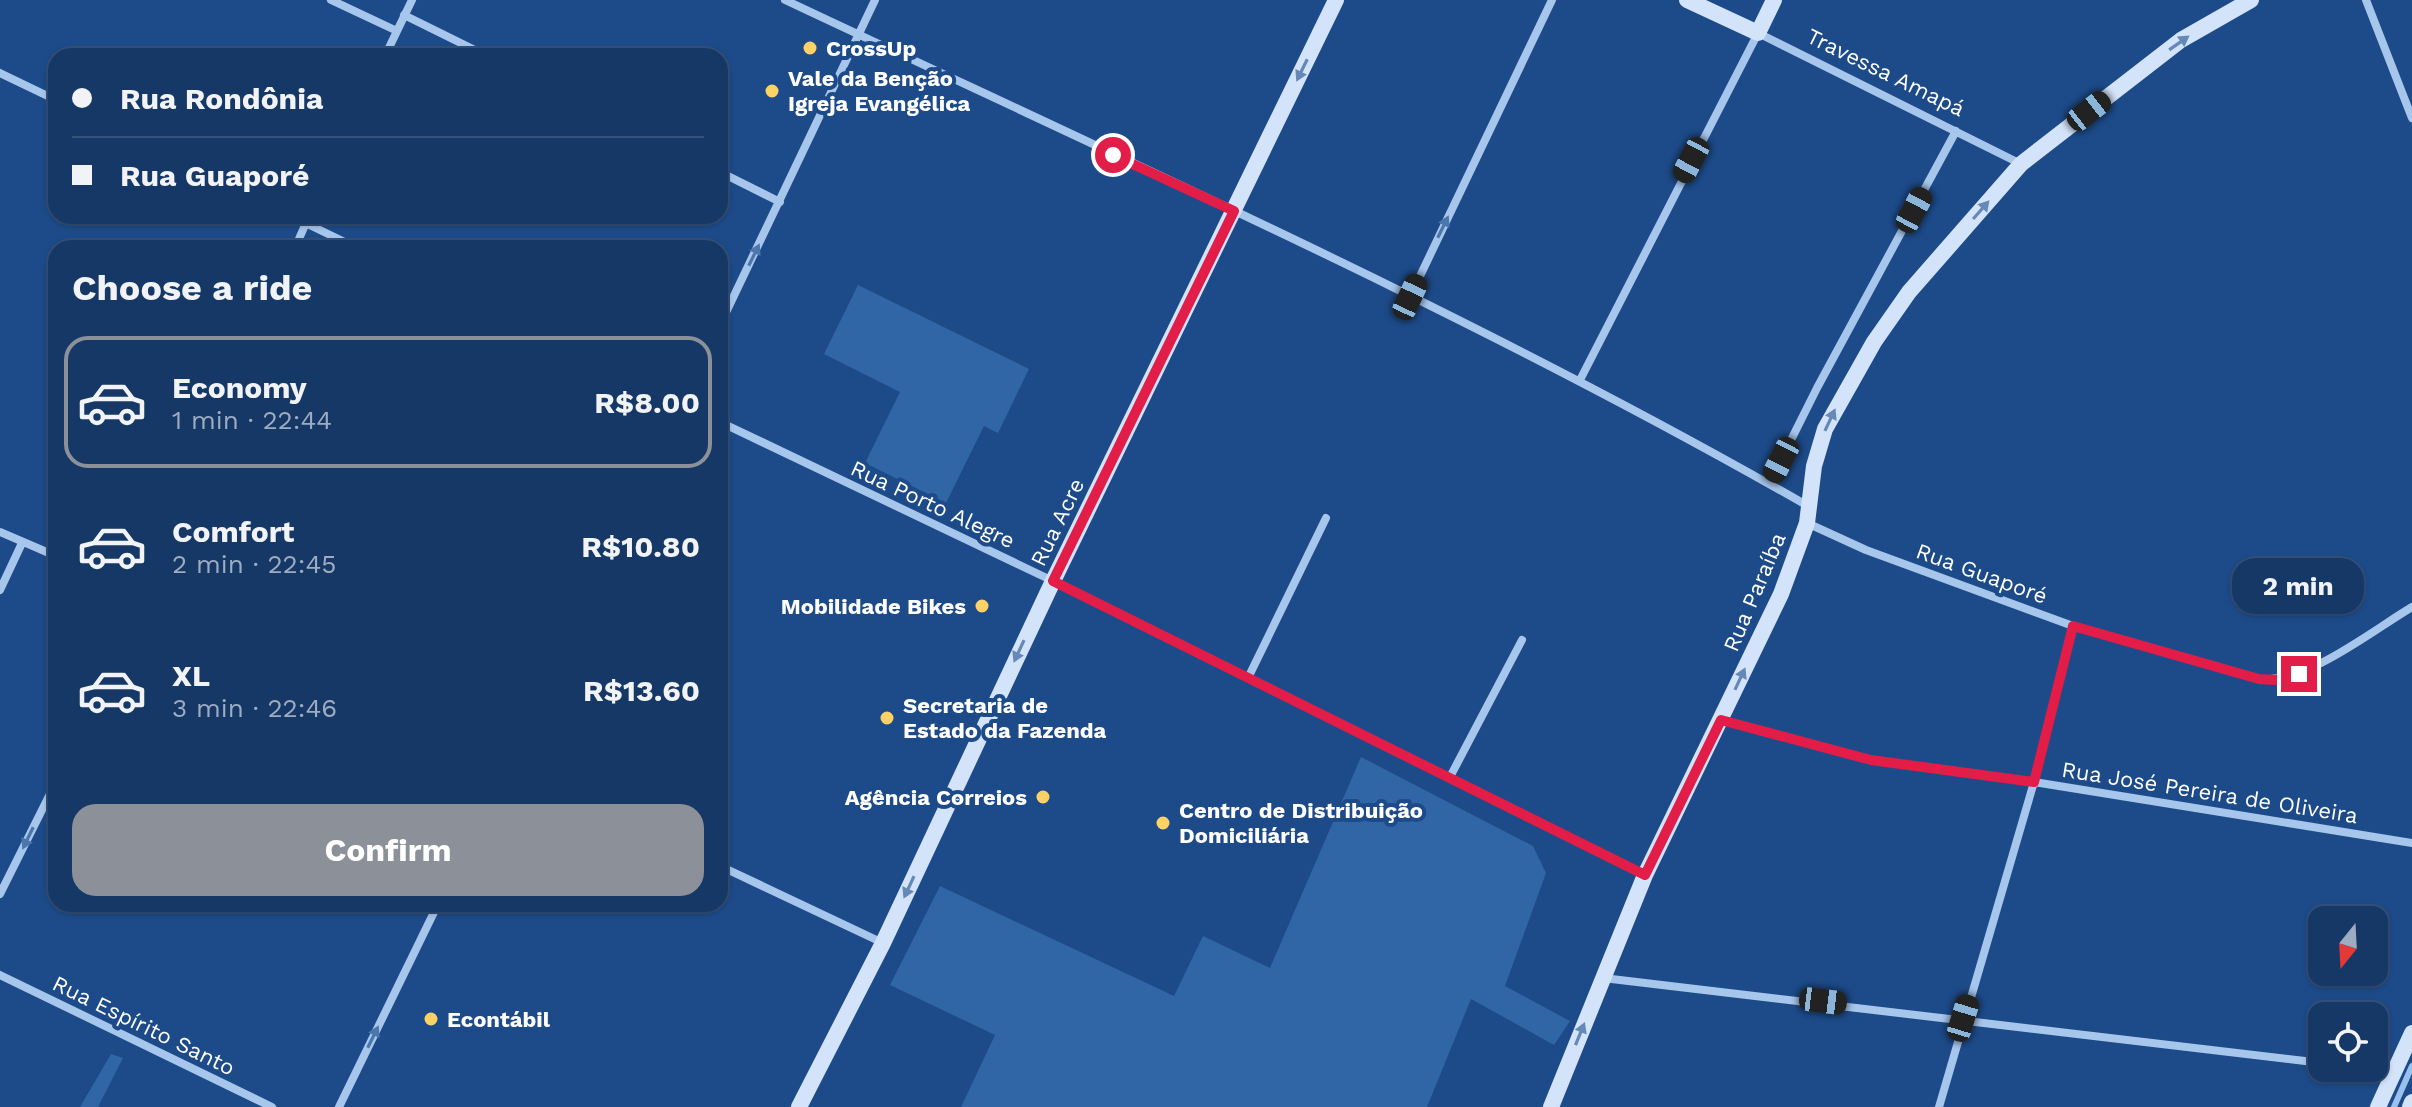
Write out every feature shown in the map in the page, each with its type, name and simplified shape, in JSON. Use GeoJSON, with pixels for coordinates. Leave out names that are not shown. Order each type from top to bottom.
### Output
{"type":"FeatureCollection","features":[{"type":"Feature","properties":{"kind":"street"},"geometry":{"type":"LineString","coordinates":[[331,0],[397,31]]}},
{"type":"Feature","properties":{"kind":"street"},"geometry":{"type":"LineString","coordinates":[[389,48],[412,0]]}},
{"type":"Feature","properties":{"kind":"street","name":"Rua Guaporé"},"geometry":{"type":"LineString","coordinates":[[785,0],[1234,211],[1580,380],[1769,484],[1808,514],[1866,550],[2073,626],[2241,675],[2275,680],[2299,674],[2412,607]]}},
{"type":"Feature","properties":{"kind":"street"},"geometry":{"type":"LineString","coordinates":[[728,309],[875,0]]}},
{"type":"Feature","properties":{"kind":"street","name":"Rua Acre"},"geometry":{"type":"LineString","coordinates":[[799,1107],[883,943],[1053,581],[1336,0]]}},
{"type":"Feature","properties":{"kind":"street"},"geometry":{"type":"LineString","coordinates":[[1410,297],[1552,0]]}},
{"type":"Feature","properties":{"kind":"street","name":"Travessa Amapá"},"geometry":{"type":"LineString","coordinates":[[1687,0],[2021,164]]}},
{"type":"Feature","properties":{"kind":"street"},"geometry":{"type":"LineString","coordinates":[[1580,380],[1774,0]]}},
{"type":"Feature","properties":{"kind":"street","name":"Rua Paraíba"},"geometry":{"type":"LineString","coordinates":[[1551,1107],[1645,875],[1781,594],[1808,514],[1814,466],[1825,429],[1874,342],[1909,292],[2021,164],[2181,40],[2251,0]]}},
{"type":"Feature","properties":{"kind":"street"},"geometry":{"type":"LineString","coordinates":[[2366,0],[2412,118]]}},
{"type":"Feature","properties":{"kind":"street"},"geometry":{"type":"LineString","coordinates":[[404,15],[471,48]]}},
{"type":"Feature","properties":{"kind":"street"},"geometry":{"type":"LineString","coordinates":[[0,73],[48,96]]}},
{"type":"Feature","properties":{"kind":"street"},"geometry":{"type":"LineString","coordinates":[[1769,484],[1817,388],[1956,131]]}},
{"type":"Feature","properties":{"kind":"street"},"geometry":{"type":"LineString","coordinates":[[728,176],[780,202]]}},
{"type":"Feature","properties":{"kind":"street"},"geometry":{"type":"LineString","coordinates":[[314,224],[343,240]]}},
{"type":"Feature","properties":{"kind":"street","name":"Rua Porto Alegre"},"geometry":{"type":"LineString","coordinates":[[728,426],[1053,581],[1645,875]]}},
{"type":"Feature","properties":{"kind":"street"},"geometry":{"type":"LineString","coordinates":[[1248,678],[1326,518]]}},
{"type":"Feature","properties":{"kind":"street"},"geometry":{"type":"LineString","coordinates":[[0,532],[48,553]]}},
{"type":"Feature","properties":{"kind":"street"},"geometry":{"type":"LineString","coordinates":[[0,590],[22,543]]}},
{"type":"Feature","properties":{"kind":"street"},"geometry":{"type":"LineString","coordinates":[[1939,1107],[2034,782],[2073,626]]}},
{"type":"Feature","properties":{"kind":"street"},"geometry":{"type":"LineString","coordinates":[[1450,777],[1522,640]]}},
{"type":"Feature","properties":{"kind":"street","name":"Rua José Pereira de Oliveira"},"geometry":{"type":"LineString","coordinates":[[1721,720],[1871,760],[2034,782],[2412,843]]}},
{"type":"Feature","properties":{"kind":"street"},"geometry":{"type":"LineString","coordinates":[[0,894],[48,798]]}},
{"type":"Feature","properties":{"kind":"street"},"geometry":{"type":"LineString","coordinates":[[728,870],[883,943]]}},
{"type":"Feature","properties":{"kind":"street"},"geometry":{"type":"LineString","coordinates":[[339,1107],[434,912]]}},
{"type":"Feature","properties":{"kind":"street","name":"Rua Espírito Santo"},"geometry":{"type":"LineString","coordinates":[[0,975],[272,1107]]}},
{"type":"Feature","properties":{"kind":"street"},"geometry":{"type":"LineString","coordinates":[[1602,978],[1963,1018],[2308,1061]]}},
{"type":"Feature","properties":{"kind":"street"},"geometry":{"type":"LineString","coordinates":[[2378,1107],[2412,1033]]}},
{"type":"Feature","properties":{"kind":"street"},"geometry":{"type":"LineString","coordinates":[[2388,1072],[2394,1073]]}},
{"type":"Feature","properties":{"kind":"shaded area"},"geometry":{"type":"Polygon","coordinates":[[[858,285],[1029,369],[998,433],[984,426],[946,503],[865,463],[900,392],[824,354],[858,285]]]}},
{"type":"Feature","properties":{"kind":"shaded area"},"geometry":{"type":"Polygon","coordinates":[[[1361,757],[1533,846],[1546,873],[1505,986],[1570,1021],[1554,1045],[1471,999],[1427,1107],[961,1107],[995,1035],[890,985],[940,886],[1174,996],[1203,936],[1270,968],[1361,757]]]}},
{"type":"Feature","properties":{"kind":"shaded area"},"geometry":{"type":"Polygon","coordinates":[[[111,1054],[123,1058],[98,1107],[80,1107],[111,1054]]]}},
{"type":"Feature","properties":{"kind":"waterway"},"geometry":{"type":"LineString","coordinates":[[2394,1107],[2412,1066]]}},
{"type":"Feature","properties":{"kind":"place","name":"CrossUp"},"geometry":{"type":"Point","coordinates":[810,48]}},
{"type":"Feature","properties":{"kind":"place","name":"Vale da Benção Igreja Evangélica"},"geometry":{"type":"Point","coordinates":[772,91]}},
{"type":"Feature","properties":{"kind":"place","name":"Mobilidade Bikes"},"geometry":{"type":"Point","coordinates":[982,606]}},
{"type":"Feature","properties":{"kind":"place","name":"Secretaria de Estado da Fazenda"},"geometry":{"type":"Point","coordinates":[887,718]}},
{"type":"Feature","properties":{"kind":"place","name":"Agência Correios"},"geometry":{"type":"Point","coordinates":[1043,797]}},
{"type":"Feature","properties":{"kind":"place","name":"Centro de Distribuição Domiciliária"},"geometry":{"type":"Point","coordinates":[1163,823]}},
{"type":"Feature","properties":{"kind":"place","name":"Econtábil"},"geometry":{"type":"Point","coordinates":[431,1019]}},
{"type":"Feature","properties":{"kind":"route"},"geometry":{"type":"LineString","coordinates":[[1113,155],[1234,211],[1053,581],[1645,875],[1721,720],[1871,760],[2034,782],[2073,626],[2259,679],[2275,680],[2299,674]]}}]}
